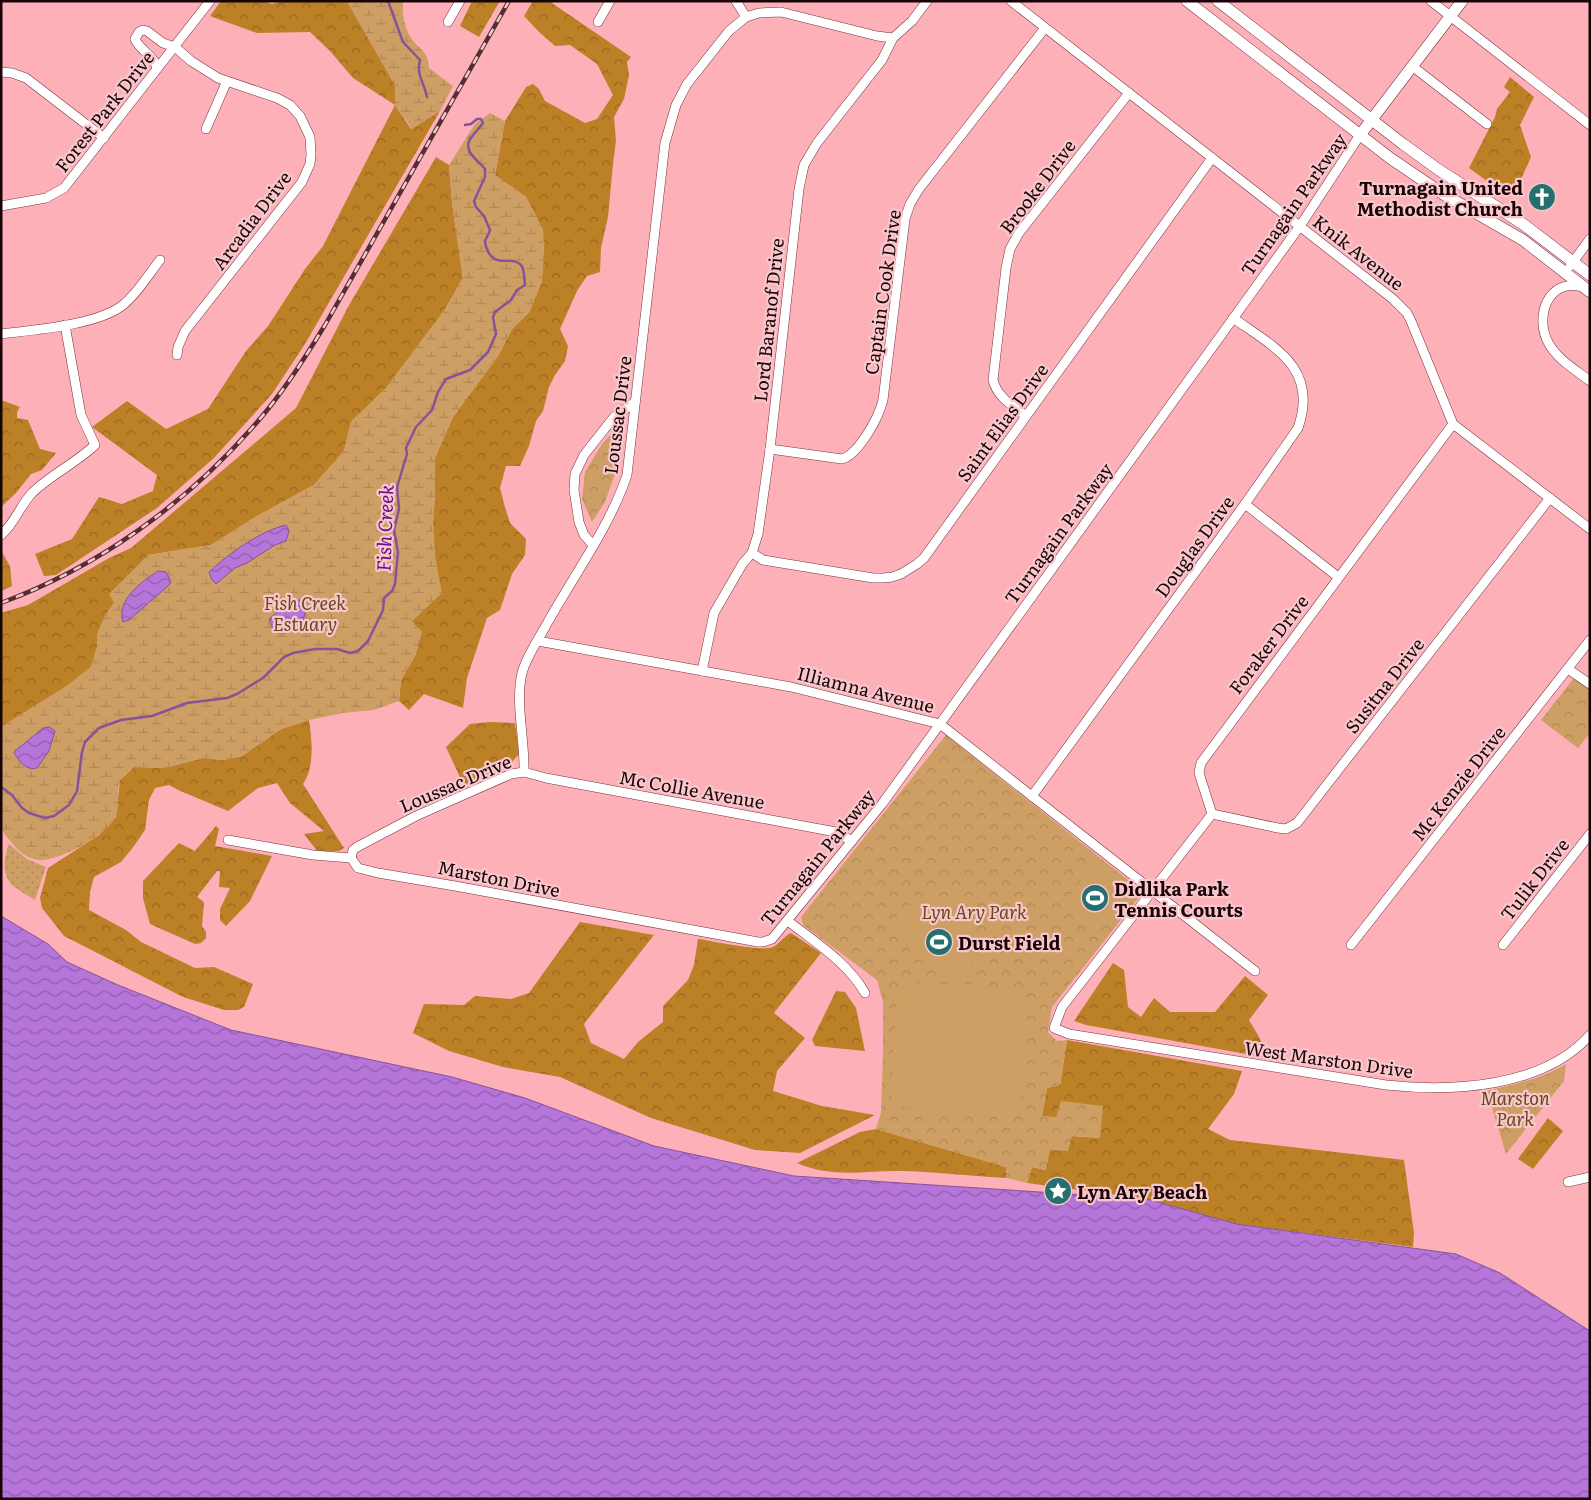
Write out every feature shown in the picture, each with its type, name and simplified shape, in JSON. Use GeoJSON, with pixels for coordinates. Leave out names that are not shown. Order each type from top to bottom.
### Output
{"type":"FeatureCollection","features":[{"type":"Feature","properties":{"kind":"street","name":"Forest Park Drive"},"geometry":{"type":"LineString","coordinates":[[1,206],[46,198],[59,192],[70,182],[210,1]]}},
{"type":"Feature","properties":{"kind":"street"},"geometry":{"type":"LineString","coordinates":[[448,22],[460,1]]}},
{"type":"Feature","properties":{"kind":"street"},"geometry":{"type":"LineString","coordinates":[[598,22],[610,1]]}},
{"type":"Feature","properties":{"kind":"street"},"geometry":{"type":"LineString","coordinates":[[736,1],[746,17],[759,13],[781,12],[877,36],[893,38]]}},
{"type":"Feature","properties":{"kind":"street","name":"Lord Baranof Drive"},"geometry":{"type":"LineString","coordinates":[[702,671],[714,613],[743,563],[752,553],[758,534],[770,449],[799,189],[804,165],[818,143],[882,60],[893,38],[912,21],[927,1]]}},
{"type":"Feature","properties":{"kind":"street","name":"Knik Avenue"},"geometry":{"type":"LineString","coordinates":[[1010,1],[1393,299],[1407,313],[1453,424]]}},
{"type":"Feature","properties":{"kind":"street"},"geometry":{"type":"LineString","coordinates":[[1187,1],[1390,158],[1443,194],[1523,240],[1588,290]]}},
{"type":"Feature","properties":{"kind":"street"},"geometry":{"type":"LineString","coordinates":[[1218,1],[1410,150],[1523,224],[1590,275]]}},
{"type":"Feature","properties":{"kind":"street"},"geometry":{"type":"LineString","coordinates":[[1431,1],[1590,125]]}},
{"type":"Feature","properties":{"kind":"street"},"geometry":{"type":"LineString","coordinates":[[1360,135],[1462,1]]}},
{"type":"Feature","properties":{"kind":"street","name":"Loussac Drive"},"geometry":{"type":"LineString","coordinates":[[351,858],[357,847],[416,816],[511,774],[524,772],[520,686],[526,663],[616,503],[627,475],[668,128],[676,105],[687,84],[729,31],[746,17]]}},
{"type":"Feature","properties":{"kind":"street","name":"Captain Cook Drive"},"geometry":{"type":"LineString","coordinates":[[770,449],[837,459],[847,458],[855,450],[876,420],[884,400],[905,219],[910,204],[919,189],[1045,28]]}},
{"type":"Feature","properties":{"kind":"street","name":"Arcadia Drive"},"geometry":{"type":"LineString","coordinates":[[157,68],[154,59],[136,43],[136,35],[143,30],[162,43],[175,47],[201,67],[227,81],[277,98],[296,111],[310,137],[310,164],[302,182],[185,331],[178,347],[177,355]]}},
{"type":"Feature","properties":{"kind":"street"},"geometry":{"type":"LineString","coordinates":[[1412,66],[1487,124]]}},
{"type":"Feature","properties":{"kind":"street"},"geometry":{"type":"LineString","coordinates":[[1,72],[12,72],[26,78],[104,138]]}},
{"type":"Feature","properties":{"kind":"street"},"geometry":{"type":"LineString","coordinates":[[206,129],[227,81]]}},
{"type":"Feature","properties":{"kind":"street","name":"Brooke Drive"},"geometry":{"type":"LineString","coordinates":[[1026,416],[1002,397],[994,387],[993,380],[1006,268],[1010,249],[1019,233],[1129,93]]}},
{"type":"Feature","properties":{"kind":"street","name":"Turnagain Parkway"},"geometry":{"type":"LineString","coordinates":[[769,941],[788,921],[882,804],[1300,226],[1360,135]]}},
{"type":"Feature","properties":{"kind":"street","name":"Saint Elias Drive"},"geometry":{"type":"LineString","coordinates":[[752,553],[762,560],[873,578],[892,577],[902,574],[924,558],[1212,158]]}},
{"type":"Feature","properties":{"kind":"street"},"geometry":{"type":"LineString","coordinates":[[1565,272],[1590,239]]}},
{"type":"Feature","properties":{"kind":"street"},"geometry":{"type":"LineString","coordinates":[[1,334],[95,319],[116,310],[130,299],[160,260]]}},
{"type":"Feature","properties":{"kind":"street"},"geometry":{"type":"LineString","coordinates":[[1588,290],[1574,285],[1564,286],[1554,292],[1547,300],[1543,309],[1543,333],[1557,355],[1590,381]]}},
{"type":"Feature","properties":{"kind":"street","name":"Douglas Drive"},"geometry":{"type":"LineString","coordinates":[[1032,796],[1245,504],[1298,428],[1304,399],[1300,379],[1290,361],[1233,318]]}},
{"type":"Feature","properties":{"kind":"street"},"geometry":{"type":"LineString","coordinates":[[1,535],[9,528],[32,493],[95,446],[83,423],[79,409],[65,325]]}},
{"type":"Feature","properties":{"kind":"street"},"geometry":{"type":"LineString","coordinates":[[593,545],[584,535],[579,522],[574,490],[575,474],[584,455],[614,417],[635,402]]}},
{"type":"Feature","properties":{"kind":"street"},"geometry":{"type":"LineString","coordinates":[[1453,424],[1590,529]]}},
{"type":"Feature","properties":{"kind":"street","name":"Foraker Drive"},"geometry":{"type":"LineString","coordinates":[[1212,814],[1199,773],[1201,763],[1453,424]]}},
{"type":"Feature","properties":{"kind":"street","name":"Susitna Drive"},"geometry":{"type":"LineString","coordinates":[[1212,814],[1286,829],[1297,823],[1550,498]]}},
{"type":"Feature","properties":{"kind":"street"},"geometry":{"type":"LineString","coordinates":[[1245,504],[1338,577]]}},
{"type":"Feature","properties":{"kind":"street","name":"Mc Kenzie Drive"},"geometry":{"type":"LineString","coordinates":[[1351,945],[1590,640]]}},
{"type":"Feature","properties":{"kind":"street","name":"Illiamna Avenue"},"geometry":{"type":"LineString","coordinates":[[538,641],[829,696],[940,724],[1255,971]]}},
{"type":"Feature","properties":{"kind":"street"},"geometry":{"type":"LineString","coordinates":[[1568,668],[1590,684]]}},
{"type":"Feature","properties":{"kind":"street","name":"Mc Collie Avenue"},"geometry":{"type":"LineString","coordinates":[[524,772],[546,778],[836,832],[852,841]]}},
{"type":"Feature","properties":{"kind":"street"},"geometry":{"type":"LineString","coordinates":[[1153,891],[1212,814]]}},
{"type":"Feature","properties":{"kind":"street","name":"Tulik Drive"},"geometry":{"type":"LineString","coordinates":[[1503,945],[1590,834]]}},
{"type":"Feature","properties":{"kind":"street","name":"Marston Drive"},"geometry":{"type":"LineString","coordinates":[[228,840],[312,855],[351,858],[358,868],[378,873],[752,941],[769,941]]}},
{"type":"Feature","properties":{"kind":"street","name":"West Marston Drive"},"geometry":{"type":"LineString","coordinates":[[1153,891],[1062,1007],[1054,1028],[1069,1034],[1413,1088],[1470,1087],[1499,1082],[1531,1072],[1562,1059],[1590,1035]]}},
{"type":"Feature","properties":{"kind":"street"},"geometry":{"type":"LineString","coordinates":[[788,921],[838,959],[849,970],[865,993]]}},
{"type":"Feature","properties":{"kind":"street"},"geometry":{"type":"LineString","coordinates":[[1568,1182],[1590,1177]]}},
{"type":"Feature","properties":{"kind":"green space"},"geometry":{"type":"Polygon","coordinates":[[[221,1],[262,1],[272,4],[283,1],[347,1],[395,85],[395,105],[353,78],[330,51],[310,32],[257,33],[210,16],[221,1]]]}},
{"type":"Feature","properties":{"kind":"green space"},"geometry":{"type":"Polygon","coordinates":[[[347,1],[403,1],[404,19],[410,36],[425,53],[429,68],[453,86],[440,111],[412,129],[395,105],[395,85],[347,1]]]}},
{"type":"Feature","properties":{"kind":"green space"},"geometry":{"type":"Polygon","coordinates":[[[472,1],[500,1],[479,37],[460,26],[472,1]]]}},
{"type":"Feature","properties":{"kind":"green space"},"geometry":{"type":"Polygon","coordinates":[[[533,1],[549,1],[631,57],[627,62],[629,75],[624,99],[614,117],[616,141],[608,217],[601,248],[600,272],[587,276],[577,291],[560,329],[568,346],[565,361],[549,387],[543,411],[536,421],[529,446],[520,466],[506,466],[500,488],[510,523],[526,539],[525,555],[512,574],[500,610],[487,618],[467,678],[463,708],[424,694],[409,710],[399,701],[401,680],[416,654],[411,621],[423,610],[435,556],[433,523],[435,458],[453,417],[498,356],[512,329],[530,311],[544,255],[543,230],[526,197],[495,175],[505,121],[526,87],[533,84],[539,89],[545,101],[585,123],[597,119],[613,95],[597,64],[570,45],[555,46],[524,16],[533,1]]]}},
{"type":"Feature","properties":{"kind":"green space"},"geometry":{"type":"Polygon","coordinates":[[[1510,77],[1534,97],[1520,125],[1531,157],[1522,177],[1506,195],[1469,168],[1495,117],[1497,109],[1510,92],[1504,87],[1510,77]]]}},
{"type":"Feature","properties":{"kind":"green space"},"geometry":{"type":"Polygon","coordinates":[[[395,105],[411,129],[440,111],[305,344],[272,394],[214,458],[157,508],[56,575],[44,576],[35,554],[72,539],[99,497],[122,504],[153,491],[157,475],[92,427],[127,401],[166,429],[208,409],[246,351],[268,326],[305,269],[323,246],[395,105]]]}},
{"type":"Feature","properties":{"kind":"green space","name":"Fish Creek Estuary"},"geometry":{"type":"Polygon","coordinates":[[[490,113],[505,121],[495,175],[526,197],[543,230],[542,282],[530,311],[512,329],[498,356],[453,417],[435,458],[433,523],[435,556],[442,593],[412,621],[422,632],[416,654],[401,680],[399,701],[374,710],[343,713],[309,720],[281,729],[242,756],[223,760],[203,758],[164,768],[134,767],[120,781],[116,815],[112,822],[94,838],[70,852],[48,859],[33,859],[22,853],[1,829],[1,727],[67,686],[91,667],[97,647],[97,635],[105,616],[114,603],[109,594],[148,555],[211,545],[257,516],[314,485],[344,451],[351,422],[386,388],[444,311],[463,278],[452,203],[449,165],[475,124],[490,113]]]}},
{"type":"Feature","properties":{"kind":"green space"},"geometry":{"type":"Polygon","coordinates":[[[436,157],[449,165],[452,203],[463,278],[444,311],[386,388],[351,422],[344,451],[314,485],[257,516],[211,545],[148,555],[105,616],[97,635],[97,647],[91,667],[67,686],[1,727],[1,613],[28,605],[109,558],[131,548],[296,408],[348,307],[436,157]]]}},
{"type":"Feature","properties":{"kind":"green space"},"geometry":{"type":"Polygon","coordinates":[[[1,400],[20,407],[17,412],[17,418],[28,420],[40,449],[56,453],[42,470],[31,474],[16,493],[1,507],[1,400]]]}},
{"type":"Feature","properties":{"kind":"green space"},"geometry":{"type":"Polygon","coordinates":[[[620,424],[617,468],[605,502],[592,522],[582,499],[585,472],[602,444],[620,424]]]}},
{"type":"Feature","properties":{"kind":"green space"},"geometry":{"type":"Polygon","coordinates":[[[2,552],[10,566],[12,586],[1,591],[2,552]]]}},
{"type":"Feature","properties":{"kind":"green space"},"geometry":{"type":"Polygon","coordinates":[[[1574,678],[1590,690],[1590,733],[1578,748],[1541,720],[1574,678]]]}},
{"type":"Feature","properties":{"kind":"green space"},"geometry":{"type":"Polygon","coordinates":[[[309,720],[312,745],[311,762],[303,784],[344,848],[339,851],[318,852],[304,834],[324,831],[290,803],[277,783],[258,788],[228,811],[169,785],[155,788],[149,800],[145,830],[121,862],[94,877],[90,892],[89,910],[126,930],[141,942],[195,968],[214,967],[253,984],[244,1007],[238,1010],[224,1010],[183,997],[64,936],[42,908],[40,898],[48,868],[99,835],[116,817],[120,780],[134,767],[164,768],[203,758],[223,760],[242,756],[281,729],[309,720]]]}},
{"type":"Feature","properties":{"kind":"green space"},"geometry":{"type":"Polygon","coordinates":[[[489,722],[515,723],[519,754],[510,764],[464,786],[446,747],[470,724],[489,722]]]}},
{"type":"Feature","properties":{"kind":"green space","name":"Lyn Ary Park"},"geometry":{"type":"Polygon","coordinates":[[[946,735],[1143,892],[1052,1007],[1048,1032],[1057,1041],[1067,1040],[1060,1085],[1047,1088],[1042,1116],[1056,1117],[1061,1101],[1103,1106],[1100,1138],[1072,1136],[1068,1151],[1050,1150],[1046,1170],[1032,1167],[1027,1183],[1007,1178],[1006,1167],[876,1129],[881,1112],[883,1052],[883,1002],[877,980],[803,925],[801,917],[946,735]]]}},
{"type":"Feature","properties":{"kind":"green space"},"geometry":{"type":"Polygon","coordinates":[[[216,826],[219,829],[215,846],[272,856],[250,901],[226,926],[220,920],[220,909],[230,888],[219,887],[220,871],[217,871],[197,897],[204,902],[202,926],[206,932],[206,938],[201,943],[195,944],[150,924],[143,898],[143,881],[179,843],[195,851],[216,826]]]}},
{"type":"Feature","properties":{"kind":"green space"},"geometry":{"type":"Polygon","coordinates":[[[9,844],[27,859],[46,867],[35,900],[16,888],[8,880],[5,859],[9,844]]]}},
{"type":"Feature","properties":{"kind":"green space","name":"Didlika Park Tennis Courts"},"geometry":{"type":"Polygon","coordinates":[[[1092,867],[1126,895],[1099,929],[1065,902],[1092,867]]]}},
{"type":"Feature","properties":{"kind":"green space","name":"Durst Field"},"geometry":{"type":"Polygon","coordinates":[[[951,898],[966,905],[973,919],[972,975],[954,976],[931,969],[912,954],[898,930],[896,908],[951,898]]]}},
{"type":"Feature","properties":{"kind":"green space"},"geometry":{"type":"Polygon","coordinates":[[[580,922],[654,935],[584,1024],[591,1043],[624,1059],[638,1042],[663,1022],[663,1006],[688,980],[694,965],[698,939],[767,948],[775,946],[791,933],[821,953],[774,1013],[805,1038],[777,1071],[773,1091],[822,1106],[875,1115],[800,1153],[755,1150],[651,1118],[560,1077],[503,1067],[449,1051],[413,1033],[424,1004],[464,1005],[475,996],[511,999],[529,993],[580,922]]]}},
{"type":"Feature","properties":{"kind":"green space"},"geometry":{"type":"Polygon","coordinates":[[[1113,963],[1124,970],[1128,1007],[1141,1017],[1154,998],[1170,1012],[1215,1012],[1245,976],[1268,995],[1249,1020],[1268,1058],[1086,1025],[1074,1021],[1113,963]]]}},
{"type":"Feature","properties":{"kind":"green space"},"geometry":{"type":"Polygon","coordinates":[[[904,982],[1013,987],[1027,1004],[1020,1109],[1013,1117],[898,1107],[891,1099],[897,991],[904,982]]]}},
{"type":"Feature","properties":{"kind":"green space"},"geometry":{"type":"Polygon","coordinates":[[[836,991],[845,992],[856,1008],[865,1051],[815,1046],[812,1040],[836,991]]]}},
{"type":"Feature","properties":{"kind":"green space"},"geometry":{"type":"Polygon","coordinates":[[[1067,1040],[1242,1071],[1234,1094],[1208,1129],[1230,1140],[1404,1160],[1414,1233],[1413,1247],[1236,1224],[1147,1199],[1027,1183],[1032,1167],[1046,1170],[1049,1150],[1072,1136],[1100,1138],[1056,1118],[1042,1116],[1047,1088],[1060,1085],[1067,1040]]]}},
{"type":"Feature","properties":{"kind":"green space","name":"Marston Park"},"geometry":{"type":"Polygon","coordinates":[[[1566,1064],[1564,1081],[1506,1154],[1487,1091],[1538,1077],[1566,1064]]]}},
{"type":"Feature","properties":{"kind":"green space"},"geometry":{"type":"Polygon","coordinates":[[[1548,1118],[1563,1131],[1533,1169],[1518,1159],[1548,1118]]]}},
{"type":"Feature","properties":{"kind":"green space"},"geometry":{"type":"Polygon","coordinates":[[[876,1129],[1006,1167],[1007,1178],[903,1171],[850,1173],[824,1171],[797,1163],[860,1132],[876,1129]]]}},
{"type":"Feature","properties":{"kind":"water"},"geometry":{"type":"Polygon","coordinates":[[[286,525],[289,531],[286,541],[275,545],[247,563],[235,568],[216,584],[212,580],[209,572],[225,558],[266,532],[286,525]]]}},
{"type":"Feature","properties":{"kind":"water"},"geometry":{"type":"Polygon","coordinates":[[[158,571],[166,572],[171,582],[169,585],[129,620],[123,622],[123,606],[127,599],[138,586],[158,571]]]}},
{"type":"Feature","properties":{"kind":"water"},"geometry":{"type":"Polygon","coordinates":[[[296,600],[302,600],[306,610],[301,628],[285,633],[276,632],[269,619],[283,607],[296,600]]]}},
{"type":"Feature","properties":{"kind":"water"},"geometry":{"type":"Polygon","coordinates":[[[49,727],[55,731],[49,751],[37,768],[26,767],[20,762],[14,752],[43,728],[49,727]]]}},
{"type":"Feature","properties":{"kind":"water"},"geometry":{"type":"Polygon","coordinates":[[[1,916],[48,944],[67,962],[118,985],[231,1030],[452,1077],[525,1098],[654,1146],[794,1176],[1147,1199],[1236,1224],[1456,1254],[1500,1273],[1590,1331],[1590,1499],[1,1499],[1,916]]]}},
{"type":"Feature","properties":{"kind":"waterway","name":"Fish Creek"},"geometry":{"type":"LineString","coordinates":[[388,1],[403,42],[420,60],[419,70],[427,97]]}},
{"type":"Feature","properties":{"kind":"waterway","name":"Fish Creek"},"geometry":{"type":"LineString","coordinates":[[1,787],[12,795],[22,808],[29,813],[45,818],[54,816],[69,805],[77,791],[85,742],[99,728],[121,720],[152,716],[187,703],[227,698],[263,678],[284,657],[293,653],[315,649],[337,649],[350,653],[358,651],[368,641],[383,610],[384,598],[392,591],[395,584],[398,552],[394,530],[399,509],[397,487],[407,454],[406,448],[416,427],[432,410],[438,392],[446,379],[470,370],[488,352],[496,334],[493,317],[495,312],[511,300],[517,290],[525,285],[524,272],[521,265],[513,261],[494,259],[486,247],[485,241],[490,230],[484,216],[476,207],[474,201],[485,177],[485,169],[472,156],[468,148],[470,139],[483,123],[481,119],[477,119],[471,124],[465,125]]}},
{"type":"Feature","properties":{"kind":"railway"},"geometry":{"type":"LineString","coordinates":[[1,603],[72,571],[137,531],[198,483],[252,428],[291,378],[325,325],[509,1]]}},
{"type":"Feature","properties":{"kind":"place","name":"Turnagain United Methodist Church"},"geometry":{"type":"Point","coordinates":[1542,197]}},
{"type":"Feature","properties":{"kind":"place","name":"Didlika Park Tennis Courts"},"geometry":{"type":"Point","coordinates":[1095,898]}},
{"type":"Feature","properties":{"kind":"place","name":"Durst Field"},"geometry":{"type":"Point","coordinates":[939,942]}},
{"type":"Feature","properties":{"kind":"place","name":"Lyn Ary Beach"},"geometry":{"type":"Point","coordinates":[1058,1191]}}]}
